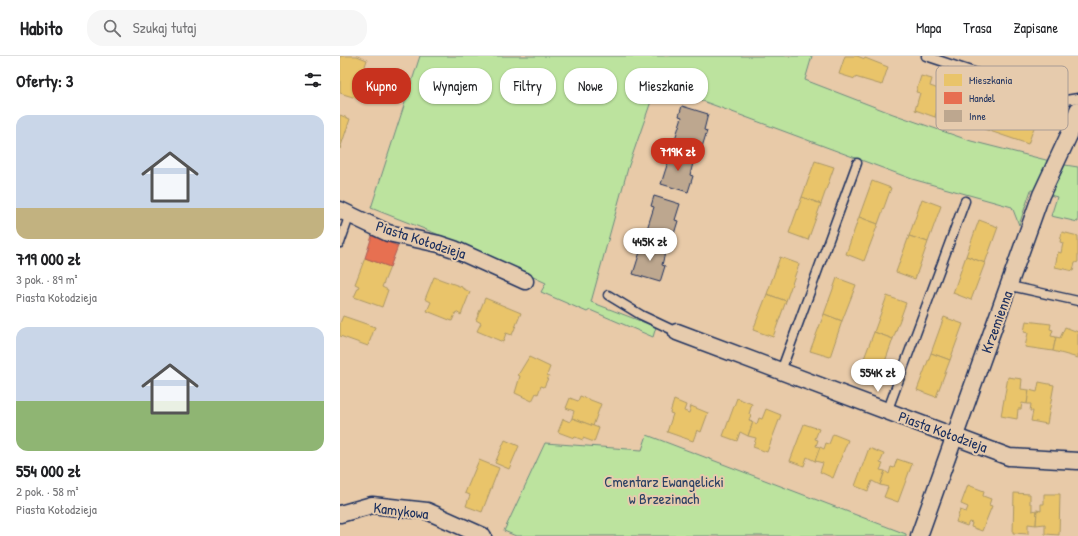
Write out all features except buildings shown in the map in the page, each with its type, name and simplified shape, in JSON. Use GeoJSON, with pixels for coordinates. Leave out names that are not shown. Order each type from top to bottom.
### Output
{"type":"FeatureCollection","features":[{"type":"Feature","properties":{"kind":"street","name":"Krzemienna"},"geometry":{"type":"LineString","coordinates":[[919,536],[956,437],[1041,195],[1069,136],[1078,110]]}},
{"type":"Feature","properties":{"kind":"street","name":"Piasta Kołodzieja"},"geometry":{"type":"LineString","coordinates":[[345,212],[388,233],[439,244],[454,249],[525,281]]}},
{"type":"Feature","properties":{"kind":"street","name":"Piasta Kołodzieja"},"geometry":{"type":"LineString","coordinates":[[677,332],[1010,457],[1078,461]]}},
{"type":"Feature","properties":{"kind":"street","name":"Kamykowa"},"geometry":{"type":"LineString","coordinates":[[340,514],[372,505],[426,511],[483,536]]}},
{"type":"Feature","properties":{"kind":"lane"},"geometry":{"type":"LineString","coordinates":[[926,56],[956,66]]}},
{"type":"Feature","properties":{"kind":"lane"},"geometry":{"type":"LineString","coordinates":[[781,371],[857,163]]}},
{"type":"Feature","properties":{"kind":"lane"},"geometry":{"type":"LineString","coordinates":[[887,412],[965,200]]}},
{"type":"Feature","properties":{"kind":"lane"},"geometry":{"type":"LineString","coordinates":[[340,243],[345,212]]}},
{"type":"Feature","properties":{"kind":"lane"},"geometry":{"type":"LineString","coordinates":[[1010,286],[1078,301]]}},
{"type":"Feature","properties":{"kind":"lane"},"geometry":{"type":"LineString","coordinates":[[608,295],[641,315],[677,332]]}},
{"type":"Feature","properties":{"kind":"green space"},"geometry":{"type":"Polygon","coordinates":[[[420,56],[812,56],[805,80],[936,130],[971,141],[1050,161],[1038,191],[1031,190],[1019,225],[1012,207],[912,179],[708,103],[708,68],[625,68],[625,104],[650,104],[628,168],[591,302],[656,327],[653,337],[590,310],[587,312],[541,292],[546,283],[465,245],[371,208],[405,104],[411,104],[411,84],[420,56]]]}},
{"type":"Feature","properties":{"kind":"green space"},"geometry":{"type":"Polygon","coordinates":[[[1065,165],[1078,167],[1078,222],[1051,216],[1057,197],[1050,195],[1065,165]]]}},
{"type":"Feature","properties":{"kind":"green space","name":"Cmentarz Ewangelicki w Brzezinach"},"geometry":{"type":"Polygon","coordinates":[[[647,435],[906,534],[906,536],[516,536],[504,531],[545,443],[642,450],[647,435]]]}}]}
